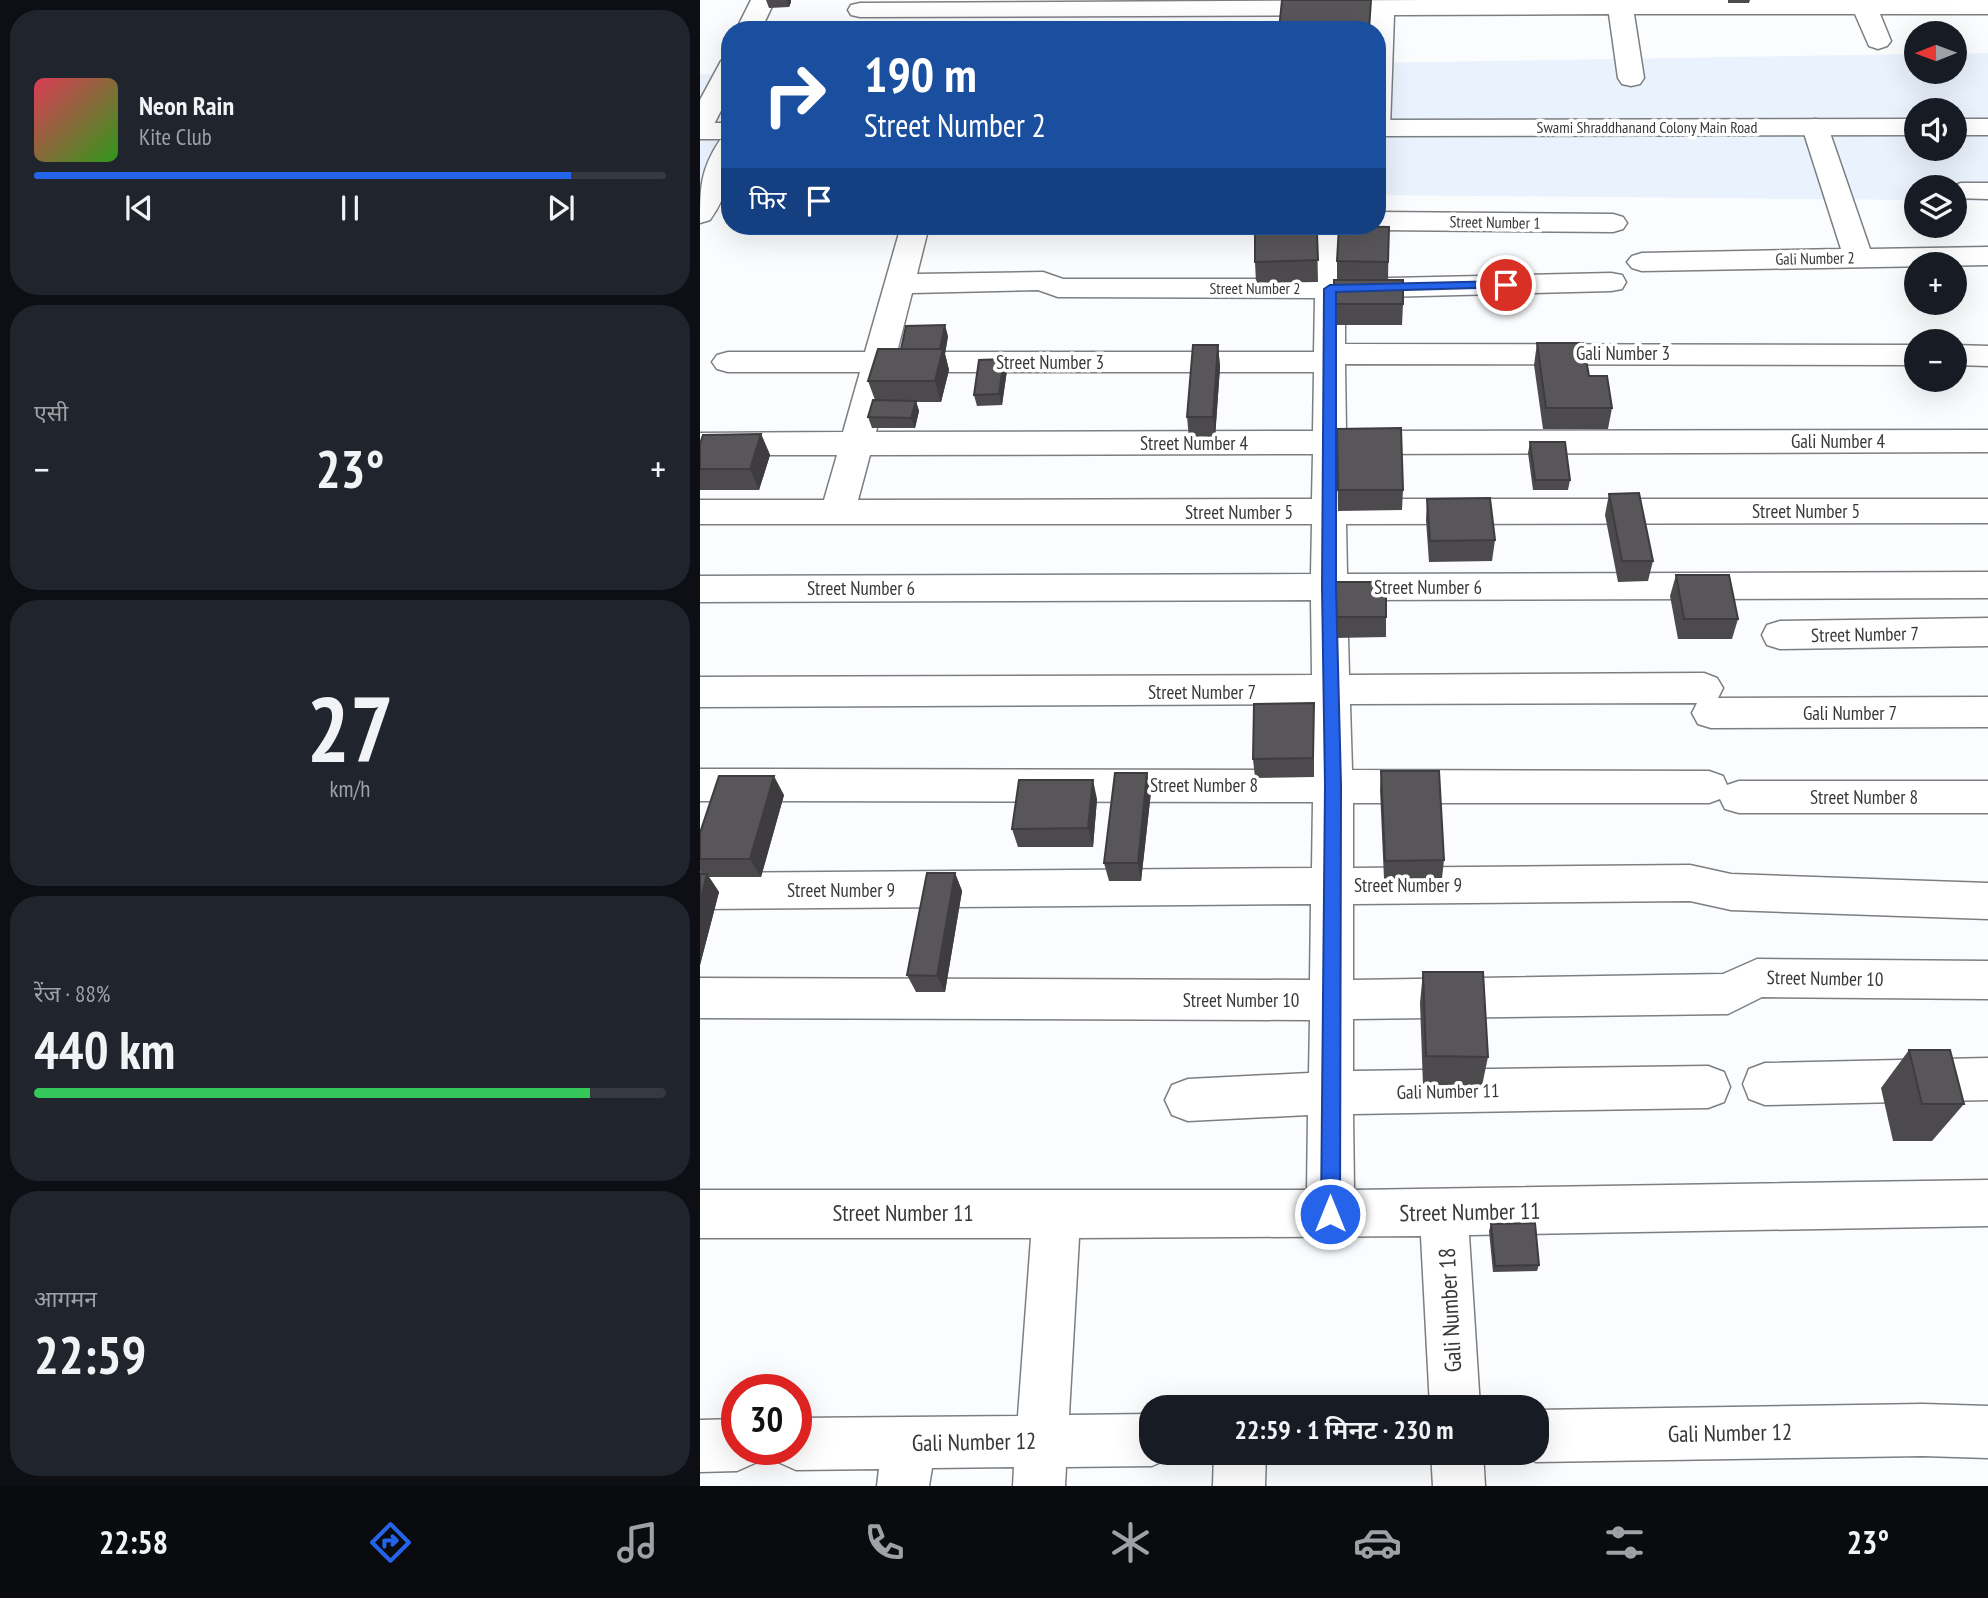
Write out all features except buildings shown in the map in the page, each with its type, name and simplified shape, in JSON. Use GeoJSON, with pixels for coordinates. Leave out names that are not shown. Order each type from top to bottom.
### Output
{"type":"FeatureCollection","features":[{"type":"Feature","properties":{"kind":"street"},"geometry":{"type":"LineString","coordinates":[[752,21],[763,0]]}},
{"type":"Feature","properties":{"kind":"street"},"geometry":{"type":"LineString","coordinates":[[860,10],[1381,5],[1988,7]]}},
{"type":"Feature","properties":{"kind":"street"},"geometry":{"type":"LineString","coordinates":[[1620,5],[1632,78]]}},
{"type":"Feature","properties":{"kind":"street"},"geometry":{"type":"LineString","coordinates":[[1864,6],[1878,41]]}},
{"type":"Feature","properties":{"kind":"street"},"geometry":{"type":"LineString","coordinates":[[721,85],[700,128],[721,130]]}},
{"type":"Feature","properties":{"kind":"street"},"geometry":{"type":"LineString","coordinates":[[1815,127],[1858,257]]}},
{"type":"Feature","properties":{"kind":"street","name":"Swami Shraddhanand Colony Main Road"},"geometry":{"type":"LineString","coordinates":[[1386,128],[1904,127]]}},
{"type":"Feature","properties":{"kind":"street"},"geometry":{"type":"LineString","coordinates":[[1967,127],[1988,127]]}},
{"type":"Feature","properties":{"kind":"street"},"geometry":{"type":"LineString","coordinates":[[700,214],[721,166]]}},
{"type":"Feature","properties":{"kind":"street","name":"Street Number 1"},"geometry":{"type":"LineString","coordinates":[[1386,221],[1613,223]]}},
{"type":"Feature","properties":{"kind":"street"},"geometry":{"type":"LineString","coordinates":[[838,511],[913,235]]}},
{"type":"Feature","properties":{"kind":"street"},"geometry":{"type":"LineString","coordinates":[[1330,235],[1329,587],[1333,785],[1330,1214]]}},
{"type":"Feature","properties":{"kind":"street","name":"Gali Number 2"},"geometry":{"type":"LineString","coordinates":[[1642,262],[1988,256]]}},
{"type":"Feature","properties":{"kind":"street","name":"Street Number 2"},"geometry":{"type":"LineString","coordinates":[[900,284],[1043,281],[1058,288],[1330,289],[1611,282]]}},
{"type":"Feature","properties":{"kind":"street","name":"Gali Number 3"},"geometry":{"type":"LineString","coordinates":[[1331,358],[1633,353],[1904,355]]}},
{"type":"Feature","properties":{"kind":"street"},"geometry":{"type":"LineString","coordinates":[[1967,355],[1988,356]]}},
{"type":"Feature","properties":{"kind":"street","name":"Street Number 3"},"geometry":{"type":"LineString","coordinates":[[728,362],[1331,358]]}},
{"type":"Feature","properties":{"kind":"street","name":"Gali Number 4"},"geometry":{"type":"LineString","coordinates":[[1688,442],[1988,441]]}},
{"type":"Feature","properties":{"kind":"street","name":"Street Number 4"},"geometry":{"type":"LineString","coordinates":[[700,444],[1688,442]]}},
{"type":"Feature","properties":{"kind":"street","name":"Street Number 5"},"geometry":{"type":"LineString","coordinates":[[700,512],[1988,511]]}},
{"type":"Feature","properties":{"kind":"street","name":"Street Number 6"},"geometry":{"type":"LineString","coordinates":[[700,589],[1988,585]]}},
{"type":"Feature","properties":{"kind":"street","name":"Street Number 7"},"geometry":{"type":"LineString","coordinates":[[1780,635],[1969,633]]}},
{"type":"Feature","properties":{"kind":"street","name":"Street Number 7"},"geometry":{"type":"LineString","coordinates":[[700,692],[1331,692],[1708,701]]}},
{"type":"Feature","properties":{"kind":"street","name":"Gali Number 7"},"geometry":{"type":"LineString","coordinates":[[1708,701],[1988,712]]}},
{"type":"Feature","properties":{"kind":"street","name":"Street Number 8"},"geometry":{"type":"LineString","coordinates":[[700,785],[1333,785],[1988,797]]}},
{"type":"Feature","properties":{"kind":"street","name":"Street Number 9"},"geometry":{"type":"LineString","coordinates":[[700,891],[1690,883],[1731,892],[1988,901]]}},
{"type":"Feature","properties":{"kind":"street","name":"Street Number 10"},"geometry":{"type":"LineString","coordinates":[[700,998],[1332,1000],[1728,993],[1758,978],[1988,980]]}},
{"type":"Feature","properties":{"kind":"street"},"geometry":{"type":"LineString","coordinates":[[1765,1084],[1988,1079]]}},
{"type":"Feature","properties":{"kind":"street","name":"Gali Number 11"},"geometry":{"type":"LineString","coordinates":[[1188,1100],[1331,1093],[1708,1087]]}},
{"type":"Feature","properties":{"kind":"street","name":"Street Number 11"},"geometry":{"type":"LineString","coordinates":[[700,1214],[1330,1214],[1988,1203]]}},
{"type":"Feature","properties":{"kind":"street"},"geometry":{"type":"LineString","coordinates":[[1041,1464],[1057,1212]]}},
{"type":"Feature","properties":{"kind":"street","name":"Gali Number 18"},"geometry":{"type":"LineString","coordinates":[[1444,1212],[1454,1395]]}},
{"type":"Feature","properties":{"kind":"street","name":"Gali Number 12"},"geometry":{"type":"LineString","coordinates":[[1549,1436],[1923,1430],[1988,1432]]}},
{"type":"Feature","properties":{"kind":"street","name":"Gali Number 12"},"geometry":{"type":"LineString","coordinates":[[812,1447],[906,1465],[1041,1464],[1139,1443]]}},
{"type":"Feature","properties":{"kind":"street"},"geometry":{"type":"LineString","coordinates":[[700,1446],[721,1445]]}},
{"type":"Feature","properties":{"kind":"street"},"geometry":{"type":"LineString","coordinates":[[1238,1486],[1239,1465]]}},
{"type":"Feature","properties":{"kind":"street"},"geometry":{"type":"LineString","coordinates":[[1458,1465],[1460,1486]]}},
{"type":"Feature","properties":{"kind":"shaded area"},"geometry":{"type":"Polygon","coordinates":[[[1988,53],[1988,201],[1967,201],[1967,175],[1904,175],[1904,200],[1386,195],[1386,63],[1904,54],[1904,84],[1967,84],[1967,54],[1988,53]]]}},
{"type":"Feature","properties":{"kind":"shaded area"},"geometry":{"type":"Polygon","coordinates":[[[700,74],[721,74],[721,189],[700,189],[700,74]]]}},
{"type":"Feature","properties":{"kind":"route"},"geometry":{"type":"LineString","coordinates":[[1330,1214],[1333,785],[1329,587],[1330,289],[1506,285]]}}]}
